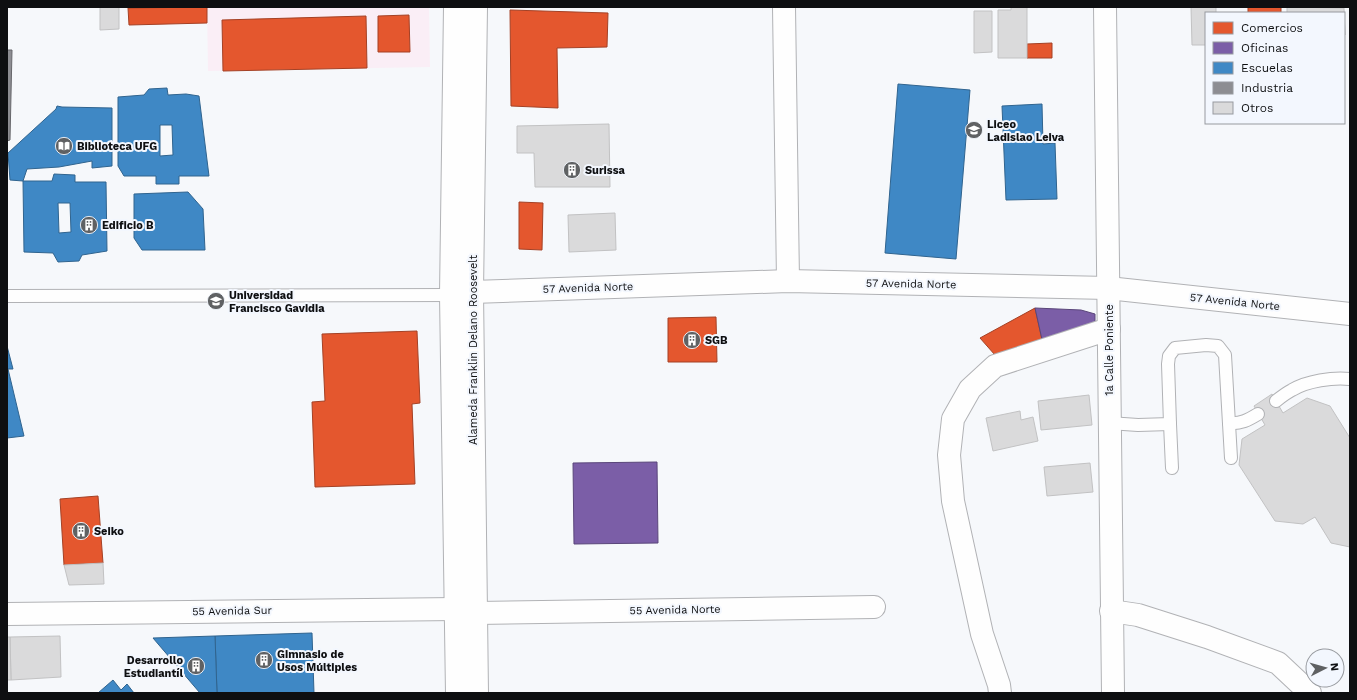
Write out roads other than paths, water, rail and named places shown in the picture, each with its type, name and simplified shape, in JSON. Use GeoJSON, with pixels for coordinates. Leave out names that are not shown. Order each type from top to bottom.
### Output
{"type":"FeatureCollection","features":[{"type":"Feature","properties":{"kind":"street","name":"Alameda Franklin Delano Roosevelt"},"geometry":{"type":"LineString","coordinates":[[455,7],[462,293],[466,611],[477,693]]}},
{"type":"Feature","properties":{"kind":"street","name":"Alameda Franklin Delano Roosevelt"},"geometry":{"type":"LineString","coordinates":[[462,293],[476,7]]}},
{"type":"Feature","properties":{"kind":"street"},"geometry":{"type":"LineString","coordinates":[[784,7],[788,281]]}},
{"type":"Feature","properties":{"kind":"street","name":"1a Calle Poniente"},"geometry":{"type":"LineString","coordinates":[[1105,7],[1113,693]]}},
{"type":"Feature","properties":{"kind":"street","name":"57 Avenida Norte"},"geometry":{"type":"LineString","coordinates":[[462,293],[788,281],[1108,288],[1350,314]]}},
{"type":"Feature","properties":{"kind":"street"},"geometry":{"type":"LineString","coordinates":[[1000,693],[999,685],[982,634],[953,501],[949,455],[953,419],[970,389],[995,366],[1109,329]]}},
{"type":"Feature","properties":{"kind":"street","name":"55 Avenida Norte"},"geometry":{"type":"LineString","coordinates":[[466,611],[874,607]]}},
{"type":"Feature","properties":{"kind":"street","name":"Alameda Franklin Delano Roosevelt"},"geometry":{"type":"LineString","coordinates":[[457,693],[466,611]]}},
{"type":"Feature","properties":{"kind":"street","name":"55 Avenida Sur"},"geometry":{"type":"LineString","coordinates":[[7,614],[466,611]]}},
{"type":"Feature","properties":{"kind":"street"},"geometry":{"type":"LineString","coordinates":[[1111,611],[1138,615],[1207,637],[1278,663],[1310,693]]}},
{"type":"Feature","properties":{"kind":"lane"},"geometry":{"type":"LineString","coordinates":[[7,296],[462,293]]}},
{"type":"Feature","properties":{"kind":"lane"},"geometry":{"type":"LineString","coordinates":[[1172,468],[1168,364],[1169,356],[1175,348],[1206,345],[1218,346],[1225,355],[1231,458]]}},
{"type":"Feature","properties":{"kind":"lane"},"geometry":{"type":"LineString","coordinates":[[1276,401],[1291,390],[1304,385],[1339,378],[1350,379]]}},
{"type":"Feature","properties":{"kind":"lane"},"geometry":{"type":"LineString","coordinates":[[1229,423],[1238,424],[1249,420],[1258,414]]}},
{"type":"Feature","properties":{"kind":"lane"},"geometry":{"type":"LineString","coordinates":[[1109,424],[1170,424]]}},
{"type":"Feature","properties":{"kind":"place","name":"Liceo Ladislao Leiva"},"geometry":{"type":"Point","coordinates":[974,130]}},
{"type":"Feature","properties":{"kind":"place","name":"Biblioteca UFG"},"geometry":{"type":"Point","coordinates":[64,146]}},
{"type":"Feature","properties":{"kind":"place","name":"Surissa"},"geometry":{"type":"Point","coordinates":[572,170]}},
{"type":"Feature","properties":{"kind":"place","name":"Edificio B"},"geometry":{"type":"Point","coordinates":[89,225]}},
{"type":"Feature","properties":{"kind":"place","name":"Universidad Francisco Gavidia"},"geometry":{"type":"Point","coordinates":[216,301]}},
{"type":"Feature","properties":{"kind":"place","name":"SGB"},"geometry":{"type":"Point","coordinates":[692,340]}},
{"type":"Feature","properties":{"kind":"place","name":"Seiko"},"geometry":{"type":"Point","coordinates":[81,531]}},
{"type":"Feature","properties":{"kind":"place","name":"Gimnasio de Usos Múltiples"},"geometry":{"type":"Point","coordinates":[264,660]}},
{"type":"Feature","properties":{"kind":"place","name":"Desarrollo Estudiantíl"},"geometry":{"type":"Point","coordinates":[196,666]}}]}
